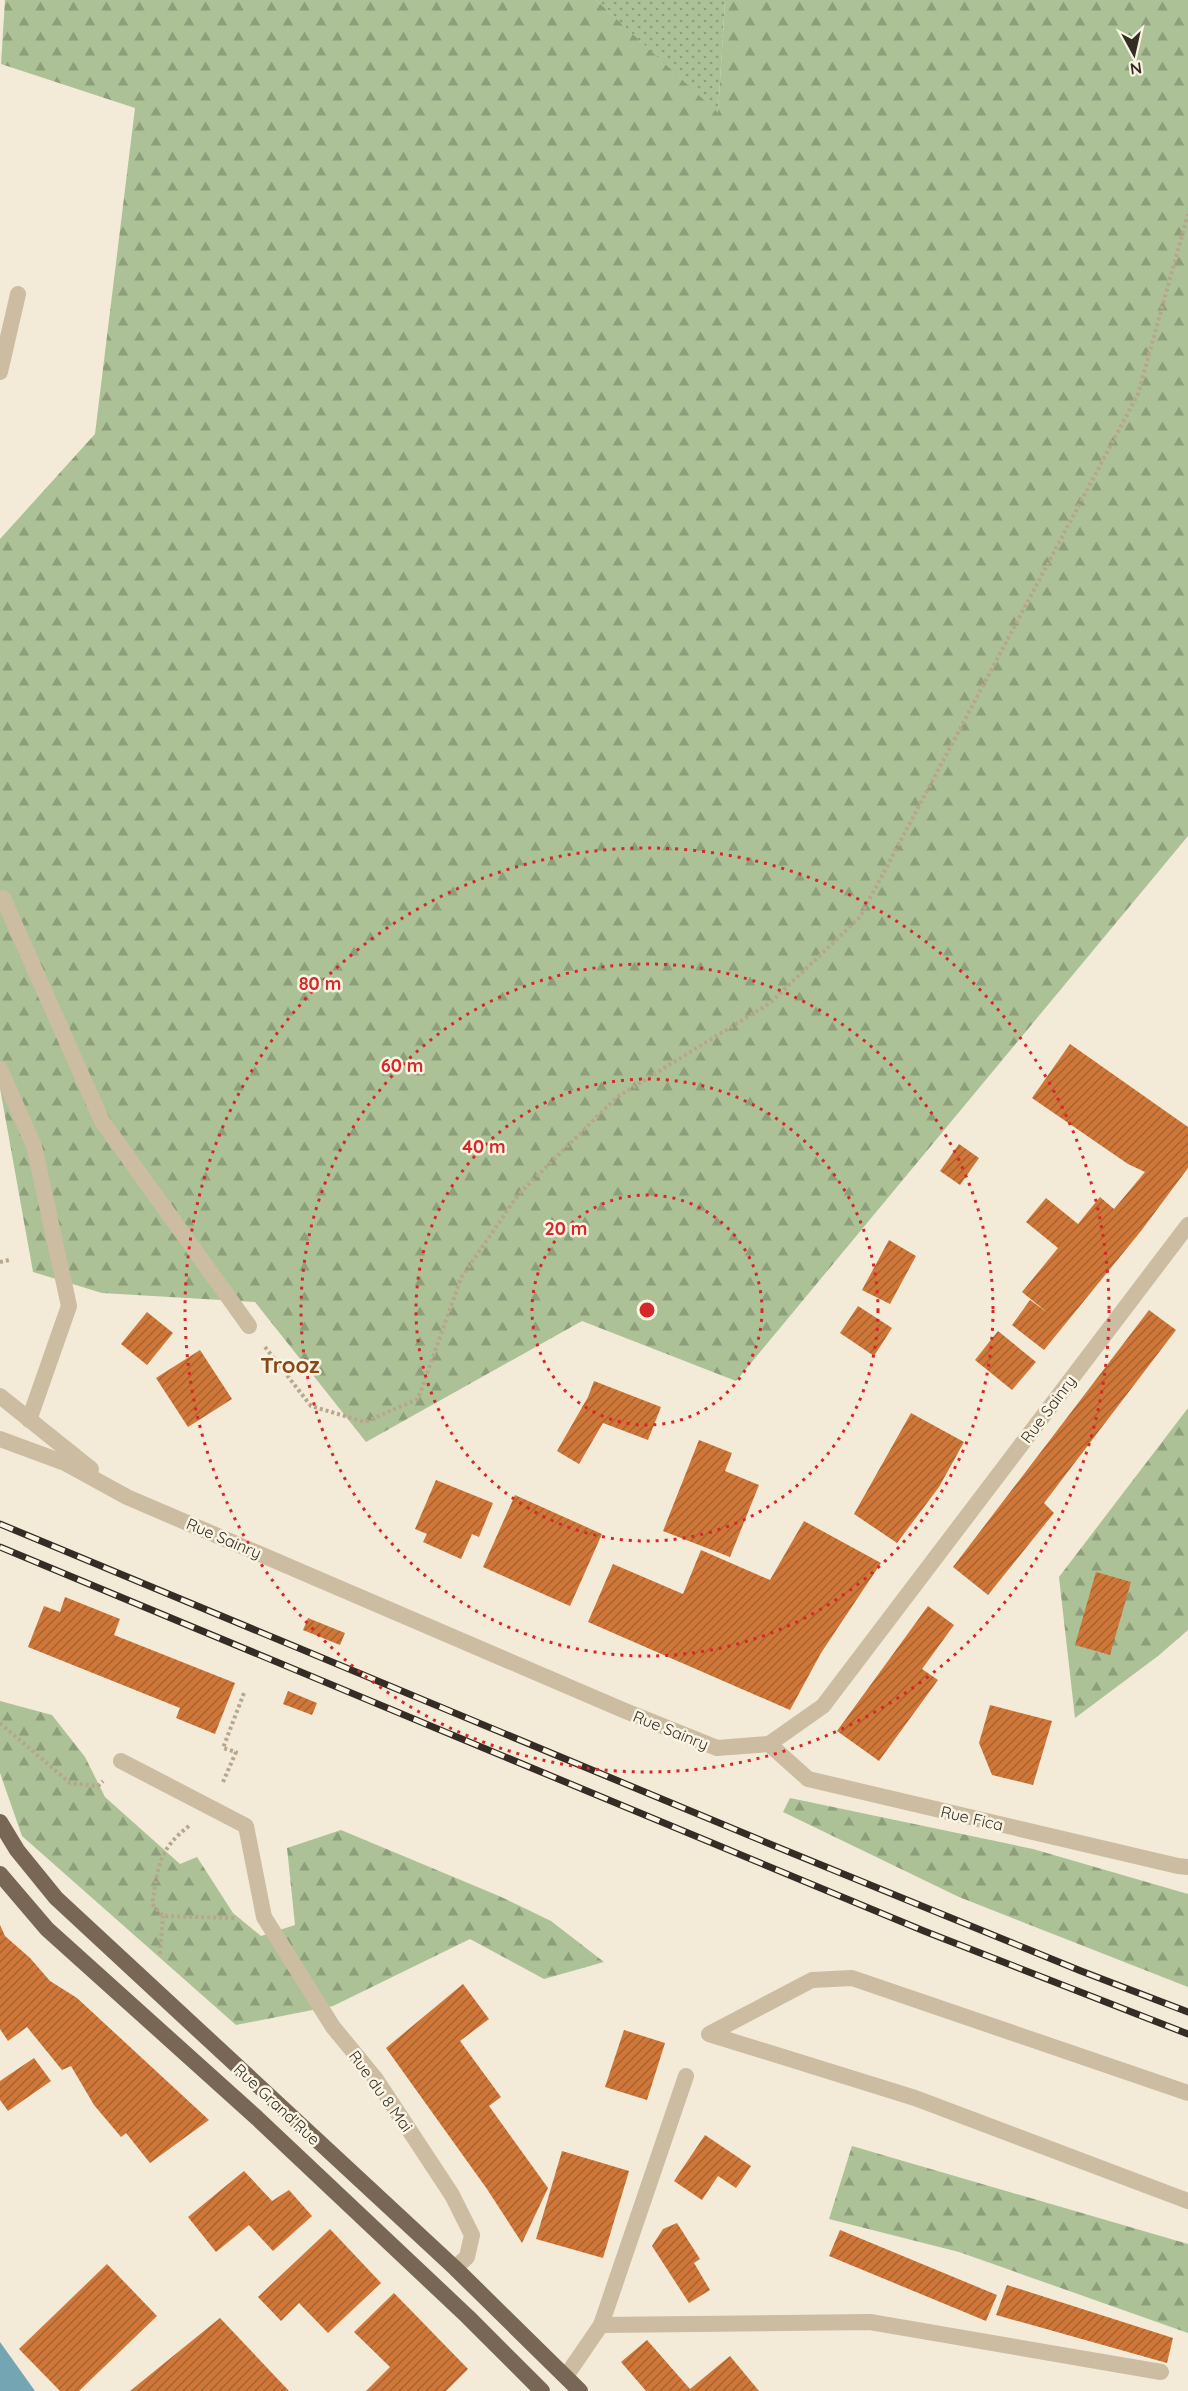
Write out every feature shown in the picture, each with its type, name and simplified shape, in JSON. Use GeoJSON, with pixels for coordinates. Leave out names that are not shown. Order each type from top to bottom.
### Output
{"type":"FeatureCollection","features":[{"type":"Feature","properties":{"kind":"main road","name":"Rue Grand'Rue"},"geometry":{"type":"LineString","coordinates":[[0,1822],[17,1850],[56,1898],[455,2268],[580,2391]]}},
{"type":"Feature","properties":{"kind":"main road","name":"Rue Grand'Rue"},"geometry":{"type":"LineString","coordinates":[[0,1874],[47,1929],[265,2126],[468,2317],[543,2391]]}},
{"type":"Feature","properties":{"kind":"street"},"geometry":{"type":"LineString","coordinates":[[0,372],[18,294]]}},
{"type":"Feature","properties":{"kind":"street"},"geometry":{"type":"LineString","coordinates":[[0,899],[3,898],[102,1121],[249,1326]]}},
{"type":"Feature","properties":{"kind":"street"},"geometry":{"type":"LineString","coordinates":[[0,1070],[34,1146],[69,1306],[29,1420]]}},
{"type":"Feature","properties":{"kind":"street","name":"Rue Sainry"},"geometry":{"type":"LineString","coordinates":[[0,1439],[65,1463],[127,1497],[623,1710],[717,1748],[770,1744],[823,1706],[1188,1225]]}},
{"type":"Feature","properties":{"kind":"street","name":"Rue Sainry"},"geometry":{"type":"LineString","coordinates":[[0,1396],[127,1497]]}},
{"type":"Feature","properties":{"kind":"street","name":"Rue Fica"},"geometry":{"type":"LineString","coordinates":[[770,1744],[808,1779],[1188,1867]]}},
{"type":"Feature","properties":{"kind":"street"},"geometry":{"type":"LineString","coordinates":[[121,1761],[212,1808]]}},
{"type":"Feature","properties":{"kind":"street","name":"Rue du 8 Mai"},"geometry":{"type":"LineString","coordinates":[[212,1808],[246,1826],[264,1917],[333,2026],[375,2078],[452,2195],[472,2235],[466,2257],[455,2268]]}},
{"type":"Feature","properties":{"kind":"street"},"geometry":{"type":"LineString","coordinates":[[1188,2093],[852,1978],[812,1980],[709,2034],[915,2098],[1188,2201]]}},
{"type":"Feature","properties":{"kind":"street"},"geometry":{"type":"LineString","coordinates":[[566,2376],[601,2325],[686,2076]]}},
{"type":"Feature","properties":{"kind":"street"},"geometry":{"type":"LineString","coordinates":[[601,2325],[870,2322],[1161,2372]]}},
{"type":"Feature","properties":{"kind":"path"},"geometry":{"type":"LineString","coordinates":[[249,1326],[311,1406],[365,1422],[418,1399],[462,1278],[518,1195],[617,1097],[770,1003],[860,917],[1138,394],[1188,214]]}},
{"type":"Feature","properties":{"kind":"path"},"geometry":{"type":"LineString","coordinates":[[0,1262],[9,1260]]}},
{"type":"Feature","properties":{"kind":"path"},"geometry":{"type":"LineString","coordinates":[[212,1808],[236,1752],[223,1748],[244,1693]]}},
{"type":"Feature","properties":{"kind":"path"},"geometry":{"type":"LineString","coordinates":[[0,1723],[70,1783],[98,1786],[121,1761]]}},
{"type":"Feature","properties":{"kind":"path"},"geometry":{"type":"LineString","coordinates":[[162,1854],[152,1904],[164,1916],[223,1919]]}},
{"type":"Feature","properties":{"kind":"path"},"geometry":{"type":"LineString","coordinates":[[160,1957],[164,1916]]}},
{"type":"Feature","properties":{"kind":"green space"},"geometry":{"type":"Polygon","coordinates":[[[5,0],[596,0],[718,113],[725,0],[1188,0],[1188,836],[736,1381],[582,1321],[366,1442],[255,1302],[102,1293],[33,1272],[0,1088],[0,539],[95,434],[135,108],[1,64],[5,0]]]}},
{"type":"Feature","properties":{"kind":"green space"},"geometry":{"type":"Polygon","coordinates":[[[596,0],[725,0],[718,114],[596,0]]]}},
{"type":"Feature","properties":{"kind":"green space"},"geometry":{"type":"Polygon","coordinates":[[[1188,1408],[1188,1630],[1158,1656],[1075,1718],[1059,1577],[1188,1408]]]}},
{"type":"Feature","properties":{"kind":"green space"},"geometry":{"type":"Polygon","coordinates":[[[0,1701],[52,1715],[85,1757],[105,1797],[180,1864],[197,1857],[233,1913],[261,1936],[295,1925],[287,1848],[341,1830],[499,1896],[551,1921],[604,1962],[544,1979],[470,1939],[333,2006],[236,2025],[22,1836],[0,1773],[0,1701]]]}},
{"type":"Feature","properties":{"kind":"green space"},"geometry":{"type":"Polygon","coordinates":[[[790,1798],[1033,1849],[1188,1894],[1188,1987],[959,1897],[783,1812],[790,1798]]]}},
{"type":"Feature","properties":{"kind":"green space"},"geometry":{"type":"Polygon","coordinates":[[[852,2146],[1188,2244],[1188,2333],[959,2252],[829,2219],[852,2146]]]}},
{"type":"Feature","properties":{"kind":"water"},"geometry":{"type":"Polygon","coordinates":[[[0,2342],[35,2391],[0,2391],[0,2342]]]}},
{"type":"Feature","properties":{"kind":"building"},"geometry":{"type":"Polygon","coordinates":[[[1070,1044],[1188,1127],[1188,1168],[1141,1231],[1044,1350],[1012,1325],[1030,1300],[1048,1313],[1022,1292],[1058,1248],[1026,1222],[1046,1198],[1078,1224],[1100,1197],[1114,1209],[1145,1172],[1128,1164],[1032,1098],[1070,1044]]]}},
{"type":"Feature","properties":{"kind":"building"},"geometry":{"type":"Polygon","coordinates":[[[959,1144],[979,1158],[960,1185],[940,1171],[959,1144]]]}},
{"type":"Feature","properties":{"kind":"building"},"geometry":{"type":"Polygon","coordinates":[[[889,1240],[916,1256],[890,1304],[862,1290],[889,1240]]]}},
{"type":"Feature","properties":{"kind":"building"},"geometry":{"type":"Polygon","coordinates":[[[858,1306],[892,1328],[874,1356],[840,1333],[858,1306]]]}},
{"type":"Feature","properties":{"kind":"building"},"geometry":{"type":"Polygon","coordinates":[[[1149,1310],[1176,1330],[1044,1503],[1054,1513],[988,1595],[953,1567],[1149,1310]]]}},
{"type":"Feature","properties":{"kind":"building"},"geometry":{"type":"Polygon","coordinates":[[[147,1312],[173,1333],[147,1365],[121,1344],[147,1312]]]}},
{"type":"Feature","properties":{"kind":"building"},"geometry":{"type":"Polygon","coordinates":[[[998,1331],[1036,1362],[1012,1390],[975,1360],[998,1331]]]}},
{"type":"Feature","properties":{"kind":"building"},"geometry":{"type":"Polygon","coordinates":[[[200,1350],[232,1399],[188,1427],[156,1378],[200,1350]]]}},
{"type":"Feature","properties":{"kind":"building"},"geometry":{"type":"Polygon","coordinates":[[[594,1381],[661,1407],[648,1440],[603,1423],[579,1464],[557,1451],[588,1397],[594,1381]]]}},
{"type":"Feature","properties":{"kind":"building"},"geometry":{"type":"Polygon","coordinates":[[[911,1413],[964,1442],[939,1487],[897,1543],[854,1514],[911,1413]]]}},
{"type":"Feature","properties":{"kind":"building"},"geometry":{"type":"Polygon","coordinates":[[[699,1440],[732,1453],[725,1471],[759,1485],[730,1557],[663,1531],[699,1440]]]}},
{"type":"Feature","properties":{"kind":"building"},"geometry":{"type":"Polygon","coordinates":[[[436,1480],[493,1503],[479,1537],[472,1534],[461,1559],[423,1542],[427,1534],[415,1529],[436,1480]]]}},
{"type":"Feature","properties":{"kind":"building"},"geometry":{"type":"Polygon","coordinates":[[[515,1495],[602,1534],[570,1606],[483,1567],[515,1495]]]}},
{"type":"Feature","properties":{"kind":"building"},"geometry":{"type":"Polygon","coordinates":[[[804,1521],[881,1563],[821,1653],[790,1710],[588,1622],[613,1564],[683,1594],[701,1550],[770,1580],[804,1521]]]}},
{"type":"Feature","properties":{"kind":"building"},"geometry":{"type":"Polygon","coordinates":[[[1096,1572],[1131,1582],[1110,1655],[1075,1645],[1096,1572]]]}},
{"type":"Feature","properties":{"kind":"building"},"geometry":{"type":"Polygon","coordinates":[[[65,1597],[120,1619],[114,1635],[235,1683],[215,1734],[176,1718],[180,1708],[28,1647],[44,1606],[60,1612],[65,1597]]]}},
{"type":"Feature","properties":{"kind":"building"},"geometry":{"type":"Polygon","coordinates":[[[928,1606],[954,1625],[922,1669],[938,1680],[879,1761],[837,1731],[928,1606]]]}},
{"type":"Feature","properties":{"kind":"building"},"geometry":{"type":"Polygon","coordinates":[[[308,1618],[345,1633],[340,1645],[303,1630],[308,1618]]]}},
{"type":"Feature","properties":{"kind":"building"},"geometry":{"type":"Polygon","coordinates":[[[288,1691],[317,1703],[312,1715],[283,1704],[288,1691]]]}},
{"type":"Feature","properties":{"kind":"building"},"geometry":{"type":"Polygon","coordinates":[[[990,1705],[1052,1721],[1033,1785],[992,1775],[979,1743],[990,1705]]]}},
{"type":"Feature","properties":{"kind":"building"},"geometry":{"type":"Polygon","coordinates":[[[0,1925],[5,1936],[30,1958],[50,1981],[77,1998],[209,2120],[150,2163],[126,2133],[121,2137],[94,2105],[71,2066],[62,2070],[27,2027],[8,2041],[0,2029],[0,1925]]]}},
{"type":"Feature","properties":{"kind":"building"},"geometry":{"type":"Polygon","coordinates":[[[463,1984],[489,2019],[460,2041],[501,2097],[489,2106],[548,2188],[522,2243],[487,2189],[386,2048],[463,1984]]]}},
{"type":"Feature","properties":{"kind":"building"},"geometry":{"type":"Polygon","coordinates":[[[624,2030],[665,2043],[647,2100],[605,2087],[624,2030]]]}},
{"type":"Feature","properties":{"kind":"building"},"geometry":{"type":"Polygon","coordinates":[[[34,2058],[51,2081],[8,2111],[0,2100],[0,2081],[34,2058]]]}},
{"type":"Feature","properties":{"kind":"building"},"geometry":{"type":"Polygon","coordinates":[[[705,2135],[751,2166],[736,2188],[718,2176],[702,2200],[674,2181],[705,2135]]]}},
{"type":"Feature","properties":{"kind":"building"},"geometry":{"type":"Polygon","coordinates":[[[562,2151],[629,2171],[603,2258],[536,2239],[562,2151]]]}},
{"type":"Feature","properties":{"kind":"building"},"geometry":{"type":"Polygon","coordinates":[[[244,2171],[272,2201],[289,2190],[312,2216],[273,2251],[249,2225],[216,2252],[188,2217],[244,2171]]]}},
{"type":"Feature","properties":{"kind":"building"},"geometry":{"type":"Polygon","coordinates":[[[677,2223],[700,2259],[694,2263],[710,2290],[689,2303],[652,2246],[663,2229],[677,2223]]]}},
{"type":"Feature","properties":{"kind":"building"},"geometry":{"type":"Polygon","coordinates":[[[330,2229],[381,2283],[328,2333],[299,2303],[281,2321],[258,2297],[330,2229]]]}},
{"type":"Feature","properties":{"kind":"building"},"geometry":{"type":"Polygon","coordinates":[[[840,2230],[997,2295],[986,2321],[829,2256],[840,2230]]]}},
{"type":"Feature","properties":{"kind":"building"},"geometry":{"type":"Polygon","coordinates":[[[107,2264],[157,2316],[79,2391],[60,2391],[19,2349],[107,2264]]]}},
{"type":"Feature","properties":{"kind":"building"},"geometry":{"type":"Polygon","coordinates":[[[1007,2285],[1173,2338],[1167,2363],[996,2315],[1007,2285]]]}},
{"type":"Feature","properties":{"kind":"building"},"geometry":{"type":"Polygon","coordinates":[[[394,2293],[468,2369],[446,2391],[366,2391],[390,2367],[354,2332],[394,2293]]]}},
{"type":"Feature","properties":{"kind":"building"},"geometry":{"type":"Polygon","coordinates":[[[220,2318],[289,2391],[130,2391],[220,2318]]]}},
{"type":"Feature","properties":{"kind":"building"},"geometry":{"type":"Polygon","coordinates":[[[647,2340],[690,2389],[730,2356],[759,2391],[646,2391],[621,2362],[647,2340]]]}},
{"type":"Feature","properties":{"kind":"railway"},"geometry":{"type":"LineString","coordinates":[[0,1524],[782,1849],[1081,1971],[1188,2012]]}},
{"type":"Feature","properties":{"kind":"railway"},"geometry":{"type":"LineString","coordinates":[[0,1547],[924,1931],[1188,2034]]}},
{"type":"Feature","properties":{"kind":"district","name":"Trooz"},"geometry":{"type":"Point","coordinates":[290,1365]}}]}
